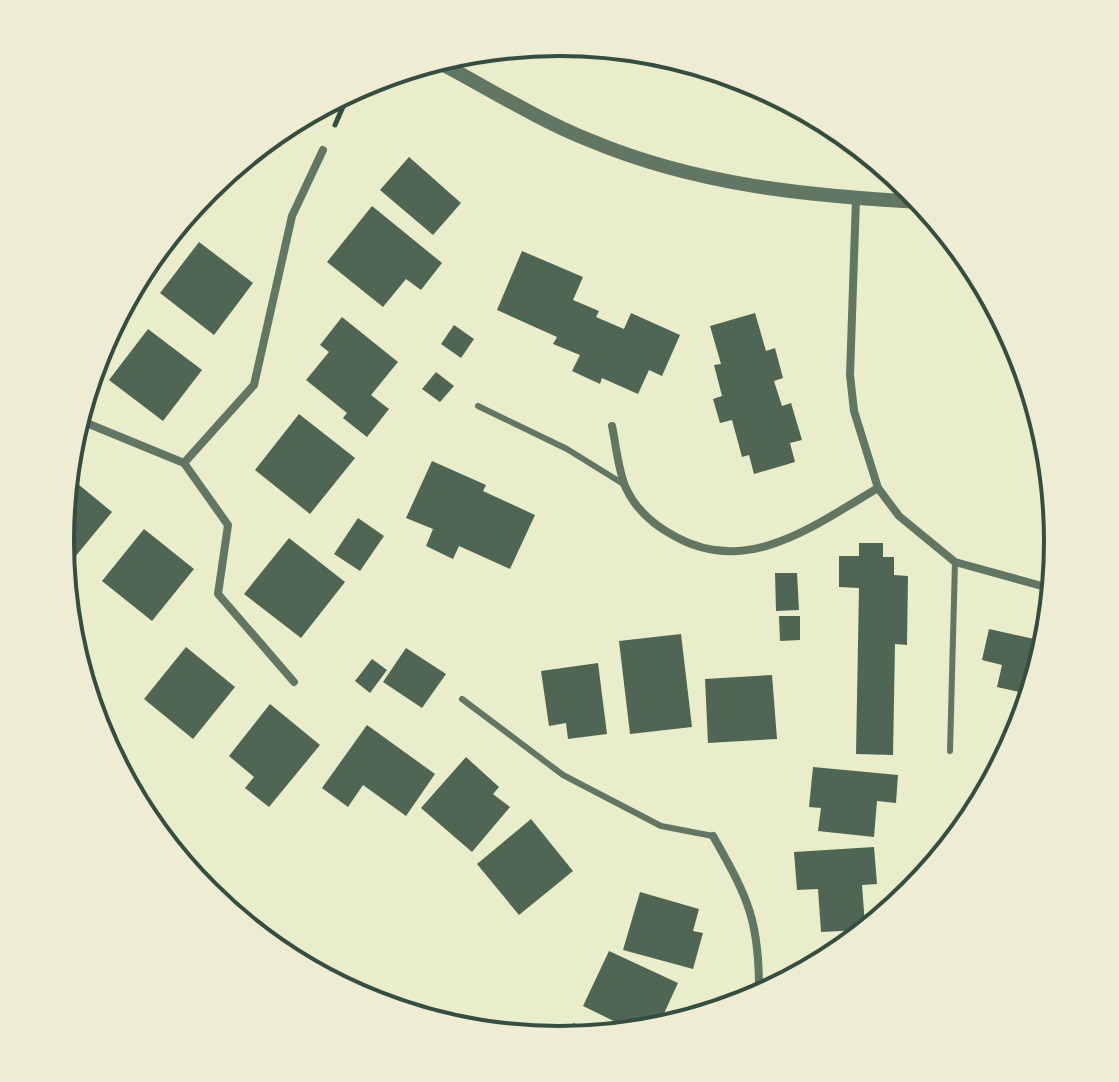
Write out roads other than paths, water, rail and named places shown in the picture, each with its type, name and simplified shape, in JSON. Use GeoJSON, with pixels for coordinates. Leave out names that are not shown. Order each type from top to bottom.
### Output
{"type":"FeatureCollection","features":[{"type":"Feature","properties":{"kind":"street"},"geometry":{"type":"LineString","coordinates":[[451,69],[604,145],[721,183],[856,199],[905,201]]}},
{"type":"Feature","properties":{"kind":"street"},"geometry":{"type":"LineString","coordinates":[[184,463],[254,385],[292,216],[323,150]]}},
{"type":"Feature","properties":{"kind":"street"},"geometry":{"type":"LineString","coordinates":[[856,199],[850,375],[854,411],[878,488],[899,516],[955,562],[1042,586]]}},
{"type":"Feature","properties":{"kind":"street"},"geometry":{"type":"LineString","coordinates":[[89,424],[184,463],[228,525],[218,594],[294,682]]}},
{"type":"Feature","properties":{"kind":"street"},"geometry":{"type":"LineString","coordinates":[[612,426],[625,485],[636,504],[658,528],[685,542],[715,551],[738,553],[763,549],[794,537],[878,488]]}},
{"type":"Feature","properties":{"kind":"street"},"geometry":{"type":"LineString","coordinates":[[713,836],[743,889],[754,918],[759,947],[759,983]]}},
{"type":"Feature","properties":{"kind":"lane"},"geometry":{"type":"LineString","coordinates":[[478,406],[567,449],[625,485]]}},
{"type":"Feature","properties":{"kind":"lane"},"geometry":{"type":"LineString","coordinates":[[950,751],[955,562]]}},
{"type":"Feature","properties":{"kind":"lane"},"geometry":{"type":"LineString","coordinates":[[462,699],[563,775],[661,826],[713,836]]}}]}
